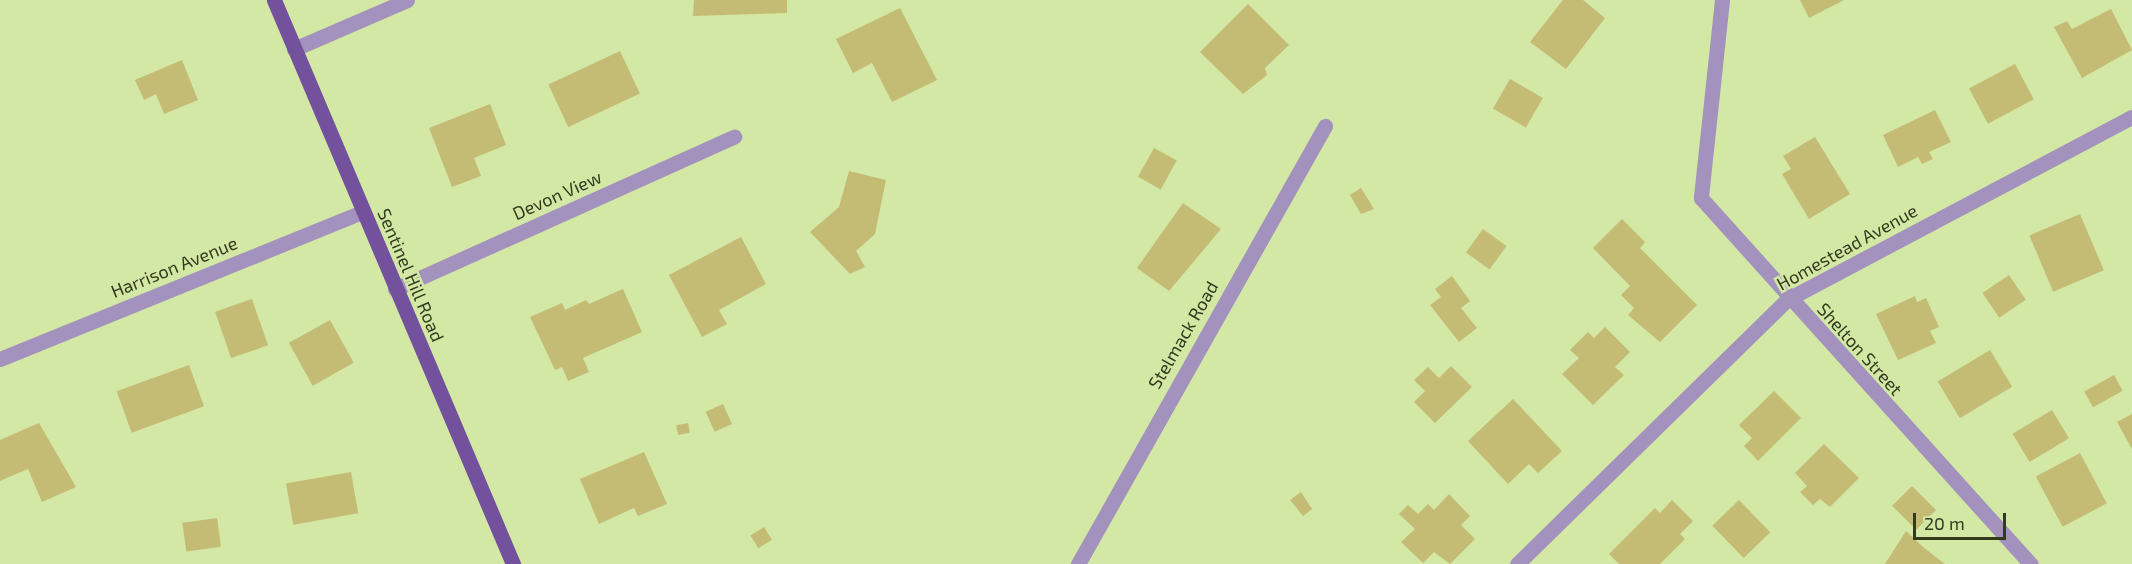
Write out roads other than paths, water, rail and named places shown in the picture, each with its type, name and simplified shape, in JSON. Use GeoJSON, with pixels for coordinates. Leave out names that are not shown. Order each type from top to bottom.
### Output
{"type":"FeatureCollection","features":[{"type":"Feature","properties":{"kind":"main road","name":"Sentinel Hill Road"},"geometry":{"type":"LineString","coordinates":[[274,0],[513,564]]}},
{"type":"Feature","properties":{"kind":"street"},"geometry":{"type":"LineString","coordinates":[[294,49],[407,0]]}},
{"type":"Feature","properties":{"kind":"street","name":"Shelton Street"},"geometry":{"type":"LineString","coordinates":[[1722,0],[1701,198],[1788,299],[2031,564]]}},
{"type":"Feature","properties":{"kind":"street","name":"Homestead Avenue"},"geometry":{"type":"LineString","coordinates":[[1516,564],[1788,299],[2132,117]]}},
{"type":"Feature","properties":{"kind":"street","name":"Stelmack Road"},"geometry":{"type":"LineString","coordinates":[[1078,564],[1325,126]]}},
{"type":"Feature","properties":{"kind":"street","name":"Devon View"},"geometry":{"type":"LineString","coordinates":[[396,289],[734,137]]}},
{"type":"Feature","properties":{"kind":"street","name":"Harrison Avenue"},"geometry":{"type":"LineString","coordinates":[[0,359],[362,212]]}}]}
